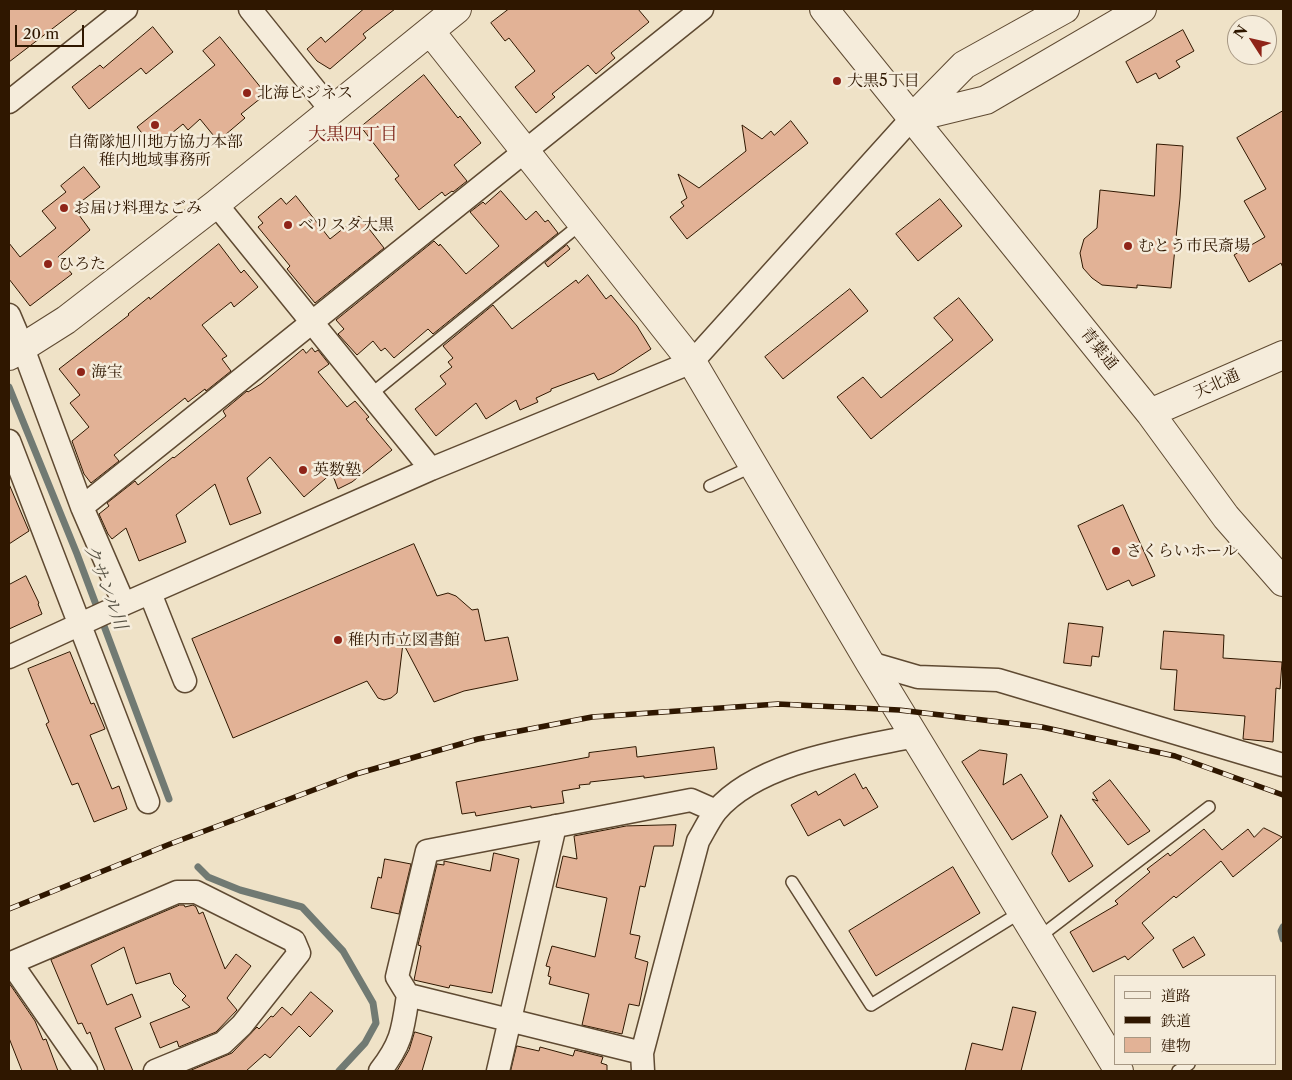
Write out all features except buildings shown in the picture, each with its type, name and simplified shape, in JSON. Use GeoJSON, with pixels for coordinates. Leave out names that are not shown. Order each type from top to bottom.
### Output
{"type":"FeatureCollection","features":[{"type":"Feature","properties":{"kind":"street"},"geometry":{"type":"LineString","coordinates":[[9,102],[126,9]]}},
{"type":"Feature","properties":{"kind":"street"},"geometry":{"type":"LineString","coordinates":[[250,9],[330,110]]}},
{"type":"Feature","properties":{"kind":"street"},"geometry":{"type":"LineString","coordinates":[[14,353],[66,320],[216,204],[457,9]]}},
{"type":"Feature","properties":{"kind":"street"},"geometry":{"type":"LineString","coordinates":[[82,507],[702,9]]}},
{"type":"Feature","properties":{"kind":"street","name":"青葉通"},"geometry":{"type":"LineString","coordinates":[[824,9],[1150,413],[1226,517],[1283,582]]}},
{"type":"Feature","properties":{"kind":"street"},"geometry":{"type":"LineString","coordinates":[[9,657],[430,469],[692,362],[912,118],[964,65],[1065,9]]}},
{"type":"Feature","properties":{"kind":"street"},"geometry":{"type":"LineString","coordinates":[[912,118],[986,100],[1142,9]]}},
{"type":"Feature","properties":{"kind":"street"},"geometry":{"type":"LineString","coordinates":[[430,31],[692,362],[870,663],[1114,1063]]}},
{"type":"Feature","properties":{"kind":"street"},"geometry":{"type":"LineString","coordinates":[[216,204],[430,469]]}},
{"type":"Feature","properties":{"kind":"street"},"geometry":{"type":"LineString","coordinates":[[9,315],[14,353],[82,507],[122,605]]}},
{"type":"Feature","properties":{"kind":"street","name":"天北通"},"geometry":{"type":"LineString","coordinates":[[1150,413],[1283,355]]}},
{"type":"Feature","properties":{"kind":"street"},"geometry":{"type":"LineString","coordinates":[[9,441],[85,622],[148,802]]}},
{"type":"Feature","properties":{"kind":"street"},"geometry":{"type":"LineString","coordinates":[[150,593],[185,681]]}},
{"type":"Feature","properties":{"kind":"street"},"geometry":{"type":"LineString","coordinates":[[870,663],[918,676],[998,680],[1283,765]]}},
{"type":"Feature","properties":{"kind":"street"},"geometry":{"type":"LineString","coordinates":[[408,995],[510,1019],[643,1062],[698,841],[716,811],[740,790],[780,769],[823,755],[914,736]]}},
{"type":"Feature","properties":{"kind":"street"},"geometry":{"type":"LineString","coordinates":[[380,1071],[393,1055],[402,1034],[408,995],[397,977],[427,851],[691,800],[716,811]]}},
{"type":"Feature","properties":{"kind":"street"},"geometry":{"type":"LineString","coordinates":[[498,1071],[555,826]]}},
{"type":"Feature","properties":{"kind":"street"},"geometry":{"type":"LineString","coordinates":[[86,1071],[10,963],[177,892],[196,892],[294,942],[300,953],[242,1025],[223,1043],[155,1071]]}},
{"type":"Feature","properties":{"kind":"lane"},"geometry":{"type":"LineString","coordinates":[[370,395],[582,223]]}},
{"type":"Feature","properties":{"kind":"lane"},"geometry":{"type":"LineString","coordinates":[[710,486],[754,466]]}},
{"type":"Feature","properties":{"kind":"lane"},"geometry":{"type":"LineString","coordinates":[[1038,938],[1209,807]]}},
{"type":"Feature","properties":{"kind":"lane"},"geometry":{"type":"LineString","coordinates":[[792,882],[871,1005],[1021,912]]}},
{"type":"Feature","properties":{"kind":"waterway","name":"クサンル川"},"geometry":{"type":"LineString","coordinates":[[9,387],[77,554],[169,799]]}},
{"type":"Feature","properties":{"kind":"waterway","name":"クサンル川"},"geometry":{"type":"LineString","coordinates":[[198,867],[208,877],[240,890],[302,907],[343,951],[373,1003],[376,1023],[365,1043],[339,1071]]}},
{"type":"Feature","properties":{"kind":"waterway"},"geometry":{"type":"LineString","coordinates":[[1283,927],[1281,931],[1283,939]]}},
{"type":"Feature","properties":{"kind":"railway"},"geometry":{"type":"LineString","coordinates":[[9,909],[170,844],[356,774],[478,739],[592,717],[778,704],[899,710],[1042,727],[1175,756],[1283,795]]}},
{"type":"Feature","properties":{"kind":"place","name":"大黒5丁目"},"geometry":{"type":"Point","coordinates":[837,81]}},
{"type":"Feature","properties":{"kind":"place","name":"北海ビジネス"},"geometry":{"type":"Point","coordinates":[247,93]}},
{"type":"Feature","properties":{"kind":"place","name":"自衛隊旭川地方協力本部 稚内地域事務所"},"geometry":{"type":"Point","coordinates":[155,125]}},
{"type":"Feature","properties":{"kind":"place","name":"お届け料理なごみ"},"geometry":{"type":"Point","coordinates":[64,208]}},
{"type":"Feature","properties":{"kind":"place","name":"ベリスタ大黒"},"geometry":{"type":"Point","coordinates":[288,225]}},
{"type":"Feature","properties":{"kind":"place","name":"むとう市民斎場"},"geometry":{"type":"Point","coordinates":[1128,246]}},
{"type":"Feature","properties":{"kind":"place","name":"ひろた"},"geometry":{"type":"Point","coordinates":[48,264]}},
{"type":"Feature","properties":{"kind":"place","name":"海宝"},"geometry":{"type":"Point","coordinates":[81,372]}},
{"type":"Feature","properties":{"kind":"place","name":"英数塾"},"geometry":{"type":"Point","coordinates":[303,470]}},
{"type":"Feature","properties":{"kind":"place","name":"さくらいホール"},"geometry":{"type":"Point","coordinates":[1116,551]}},
{"type":"Feature","properties":{"kind":"place","name":"稚内市立図書館"},"geometry":{"type":"Point","coordinates":[338,640]}},
{"type":"Feature","properties":{"kind":"district","name":"大黒四丁目"},"geometry":{"type":"Point","coordinates":[353,135]}}]}
